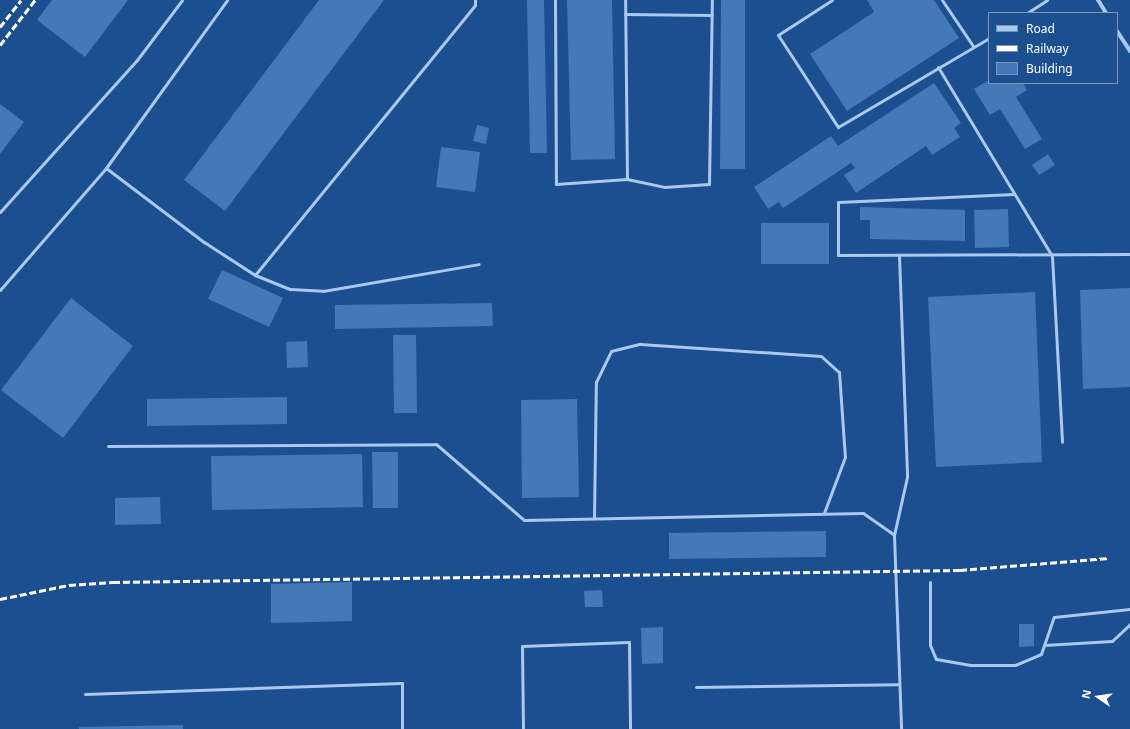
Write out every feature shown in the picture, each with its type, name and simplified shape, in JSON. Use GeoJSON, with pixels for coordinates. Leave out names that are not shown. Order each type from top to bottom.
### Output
{"type":"FeatureCollection","features":[{"type":"Feature","properties":{"kind":"street"},"geometry":{"type":"LineString","coordinates":[[1098,0],[1105,12]]}},
{"type":"Feature","properties":{"kind":"street"},"geometry":{"type":"LineString","coordinates":[[1118,33],[1130,51]]}},
{"type":"Feature","properties":{"kind":"lane"},"geometry":{"type":"LineString","coordinates":[[0,212],[137,60],[182,0]]}},
{"type":"Feature","properties":{"kind":"lane"},"geometry":{"type":"LineString","coordinates":[[0,290],[106,168],[227,0]]}},
{"type":"Feature","properties":{"kind":"lane"},"geometry":{"type":"LineString","coordinates":[[255,275],[475,5],[475,0]]}},
{"type":"Feature","properties":{"kind":"lane"},"geometry":{"type":"LineString","coordinates":[[555,0],[556,184],[627,179],[664,187],[709,184],[712,0]]}},
{"type":"Feature","properties":{"kind":"lane"},"geometry":{"type":"LineString","coordinates":[[625,0],[627,179]]}},
{"type":"Feature","properties":{"kind":"lane"},"geometry":{"type":"LineString","coordinates":[[832,0],[778,34],[838,127],[988,38]]}},
{"type":"Feature","properties":{"kind":"lane"},"geometry":{"type":"LineString","coordinates":[[942,0],[973,46]]}},
{"type":"Feature","properties":{"kind":"lane"},"geometry":{"type":"LineString","coordinates":[[1029,12],[1047,0]]}},
{"type":"Feature","properties":{"kind":"lane"},"geometry":{"type":"LineString","coordinates":[[625,14],[712,15]]}},
{"type":"Feature","properties":{"kind":"lane"},"geometry":{"type":"LineString","coordinates":[[938,67],[1052,256],[1062,442]]}},
{"type":"Feature","properties":{"kind":"lane"},"geometry":{"type":"LineString","coordinates":[[106,168],[204,242],[255,275],[290,289],[323,291],[479,264]]}},
{"type":"Feature","properties":{"kind":"lane"},"geometry":{"type":"LineString","coordinates":[[1014,194],[838,202],[838,255],[1052,256],[1130,254]]}},
{"type":"Feature","properties":{"kind":"lane"},"geometry":{"type":"LineString","coordinates":[[899,255],[907,477],[894,535],[901,729]]}},
{"type":"Feature","properties":{"kind":"lane"},"geometry":{"type":"LineString","coordinates":[[594,517],[596,382],[611,351],[640,344],[821,356],[827,361],[838,372],[845,457],[824,513]]}},
{"type":"Feature","properties":{"kind":"lane"},"geometry":{"type":"LineString","coordinates":[[108,446],[436,444],[524,520],[594,517],[863,513],[894,535]]}},
{"type":"Feature","properties":{"kind":"lane"},"geometry":{"type":"LineString","coordinates":[[930,582],[930,645],[936,659],[970,665],[1015,665],[1041,654],[1054,616],[1130,609]]}},
{"type":"Feature","properties":{"kind":"lane"},"geometry":{"type":"LineString","coordinates":[[1044,645],[1112,641],[1130,624]]}},
{"type":"Feature","properties":{"kind":"lane"},"geometry":{"type":"LineString","coordinates":[[523,729],[522,646],[629,642],[630,729]]}},
{"type":"Feature","properties":{"kind":"lane"},"geometry":{"type":"LineString","coordinates":[[85,694],[402,683],[402,729]]}},
{"type":"Feature","properties":{"kind":"lane"},"geometry":{"type":"LineString","coordinates":[[696,687],[899,684]]}},
{"type":"Feature","properties":{"kind":"building"},"geometry":{"type":"Polygon","coordinates":[[[52,0],[128,0],[85,57],[37,20],[52,0]]]}},
{"type":"Feature","properties":{"kind":"building"},"geometry":{"type":"Polygon","coordinates":[[[319,0],[384,0],[225,211],[184,180],[319,0]]]}},
{"type":"Feature","properties":{"kind":"building"},"geometry":{"type":"Polygon","coordinates":[[[527,0],[544,0],[547,153],[530,153],[527,0]]]}},
{"type":"Feature","properties":{"kind":"building"},"geometry":{"type":"Polygon","coordinates":[[[567,0],[612,0],[615,159],[571,160],[567,0]]]}},
{"type":"Feature","properties":{"kind":"building"},"geometry":{"type":"Polygon","coordinates":[[[721,0],[745,0],[745,169],[720,169],[721,0]]]}},
{"type":"Feature","properties":{"kind":"building"},"geometry":{"type":"Polygon","coordinates":[[[867,0],[934,0],[959,38],[847,111],[810,54],[874,12],[867,0]]]}},
{"type":"Feature","properties":{"kind":"building"},"geometry":{"type":"Polygon","coordinates":[[[988,81],[988,84],[1024,84],[1027,90],[1016,97],[1042,139],[1025,149],[1000,109],[990,115],[974,89],[988,81]]]}},
{"type":"Feature","properties":{"kind":"building"},"geometry":{"type":"Polygon","coordinates":[[[934,83],[961,123],[954,128],[960,137],[932,155],[926,146],[856,193],[844,175],[855,168],[851,163],[783,208],[779,202],[768,209],[754,187],[831,136],[838,146],[934,83]]]}},
{"type":"Feature","properties":{"kind":"building"},"geometry":{"type":"Polygon","coordinates":[[[0,104],[24,122],[0,154],[0,104]]]}},
{"type":"Feature","properties":{"kind":"building"},"geometry":{"type":"Polygon","coordinates":[[[477,125],[489,128],[486,144],[473,141],[477,125]]]}},
{"type":"Feature","properties":{"kind":"building"},"geometry":{"type":"Polygon","coordinates":[[[441,147],[480,152],[475,192],[436,187],[441,147]]]}},
{"type":"Feature","properties":{"kind":"building"},"geometry":{"type":"Polygon","coordinates":[[[1048,154],[1055,165],[1039,175],[1032,165],[1048,154]]]}},
{"type":"Feature","properties":{"kind":"building"},"geometry":{"type":"Polygon","coordinates":[[[860,207],[965,210],[965,241],[870,239],[870,220],[860,220],[860,207]]]}},
{"type":"Feature","properties":{"kind":"building"},"geometry":{"type":"Polygon","coordinates":[[[1008,209],[1009,247],[975,248],[974,210],[1008,209]]]}},
{"type":"Feature","properties":{"kind":"building"},"geometry":{"type":"Polygon","coordinates":[[[761,223],[829,223],[829,264],[761,264],[761,223]]]}},
{"type":"Feature","properties":{"kind":"building"},"geometry":{"type":"Polygon","coordinates":[[[222,270],[283,298],[269,327],[208,299],[222,270]]]}},
{"type":"Feature","properties":{"kind":"building"},"geometry":{"type":"Polygon","coordinates":[[[1130,288],[1130,387],[1083,389],[1080,290],[1130,288]]]}},
{"type":"Feature","properties":{"kind":"building"},"geometry":{"type":"Polygon","coordinates":[[[1035,292],[1042,462],[936,467],[928,297],[1035,292]]]}},
{"type":"Feature","properties":{"kind":"building"},"geometry":{"type":"Polygon","coordinates":[[[71,298],[133,346],[63,438],[1,390],[71,298]]]}},
{"type":"Feature","properties":{"kind":"building"},"geometry":{"type":"Polygon","coordinates":[[[492,303],[493,326],[335,329],[335,305],[492,303]]]}},
{"type":"Feature","properties":{"kind":"building"},"geometry":{"type":"Polygon","coordinates":[[[393,335],[416,335],[417,413],[394,413],[393,335]]]}},
{"type":"Feature","properties":{"kind":"building"},"geometry":{"type":"Polygon","coordinates":[[[307,341],[308,367],[287,368],[286,342],[307,341]]]}},
{"type":"Feature","properties":{"kind":"building"},"geometry":{"type":"Polygon","coordinates":[[[287,397],[287,424],[147,426],[147,399],[287,397]]]}},
{"type":"Feature","properties":{"kind":"building"},"geometry":{"type":"Polygon","coordinates":[[[577,399],[579,497],[522,498],[521,400],[577,399]]]}},
{"type":"Feature","properties":{"kind":"building"},"geometry":{"type":"Polygon","coordinates":[[[372,452],[398,452],[398,508],[373,508],[372,452]]]}},
{"type":"Feature","properties":{"kind":"building"},"geometry":{"type":"Polygon","coordinates":[[[362,454],[363,507],[212,510],[211,456],[362,454]]]}},
{"type":"Feature","properties":{"kind":"building"},"geometry":{"type":"Polygon","coordinates":[[[160,497],[161,524],[115,525],[115,498],[160,497]]]}},
{"type":"Feature","properties":{"kind":"building"},"geometry":{"type":"Polygon","coordinates":[[[826,531],[826,557],[669,559],[669,533],[826,531]]]}},
{"type":"Feature","properties":{"kind":"building"},"geometry":{"type":"Polygon","coordinates":[[[352,582],[352,621],[271,623],[271,584],[352,582]]]}},
{"type":"Feature","properties":{"kind":"building"},"geometry":{"type":"Polygon","coordinates":[[[602,590],[603,607],[585,607],[584,591],[602,590]]]}},
{"type":"Feature","properties":{"kind":"building"},"geometry":{"type":"Polygon","coordinates":[[[1019,624],[1034,624],[1034,646],[1019,647],[1019,624]]]}},
{"type":"Feature","properties":{"kind":"building"},"geometry":{"type":"Polygon","coordinates":[[[663,627],[663,663],[642,664],[641,628],[663,627]]]}},
{"type":"Feature","properties":{"kind":"building"},"geometry":{"type":"Polygon","coordinates":[[[183,725],[183,729],[79,729],[79,727],[183,725]]]}},
{"type":"Feature","properties":{"kind":"railway"},"geometry":{"type":"LineString","coordinates":[[0,27],[21,0]]}},
{"type":"Feature","properties":{"kind":"railway"},"geometry":{"type":"LineString","coordinates":[[0,45],[35,0]]}},
{"type":"Feature","properties":{"kind":"railway"},"geometry":{"type":"LineString","coordinates":[[0,599],[69,585],[113,582],[960,570],[1109,558]]}}]}
